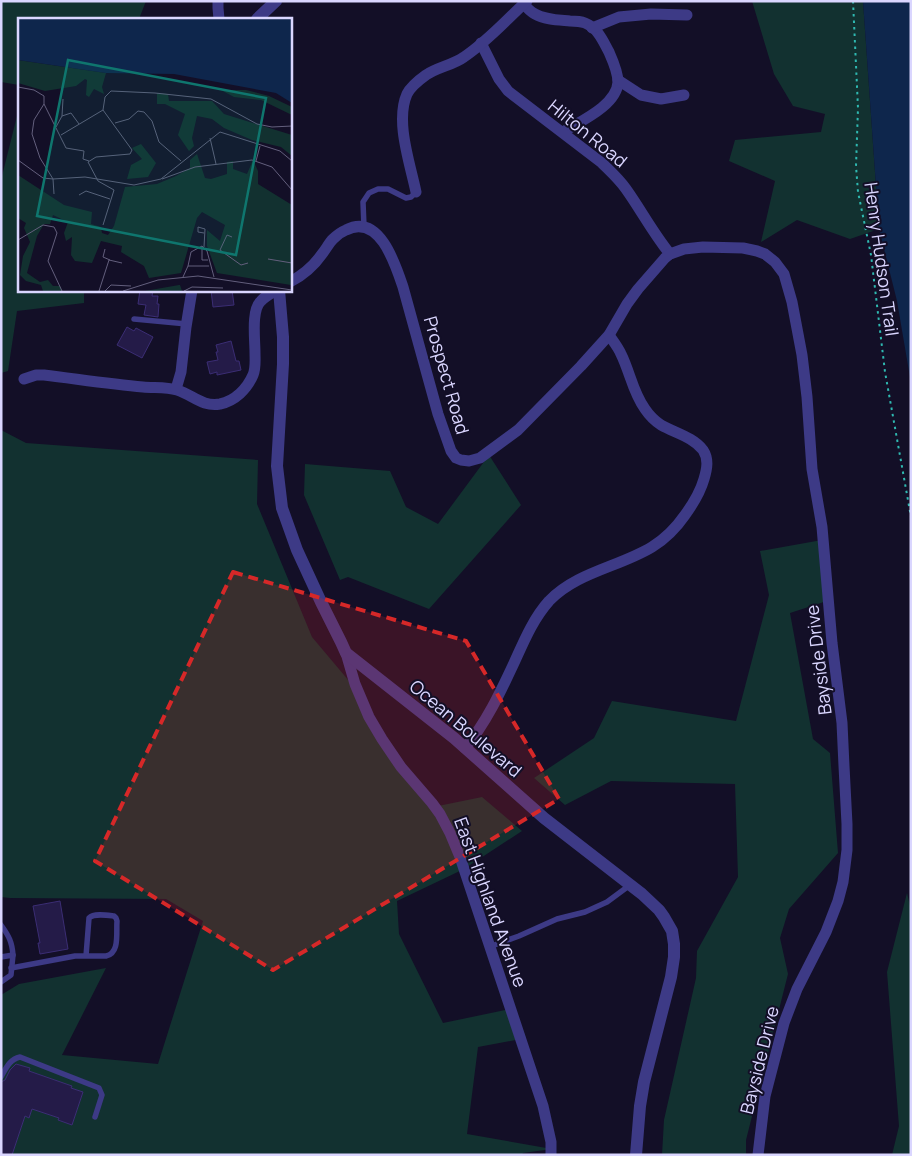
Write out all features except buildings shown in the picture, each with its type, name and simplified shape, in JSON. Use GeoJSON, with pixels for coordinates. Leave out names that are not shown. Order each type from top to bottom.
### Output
{"type":"FeatureCollection","features":[{"type":"Feature","properties":{"kind":"street"},"geometry":{"type":"LineString","coordinates":[[218,1],[219,18]]}},
{"type":"Feature","properties":{"kind":"street"},"geometry":{"type":"LineString","coordinates":[[258,18],[276,1]]}},
{"type":"Feature","properties":{"kind":"street"},"geometry":{"type":"LineString","coordinates":[[416,192],[404,140],[403,120],[404,106],[412,87],[426,75],[463,58],[526,3],[538,16],[585,23],[599,33],[612,60],[618,80],[613,97],[597,112],[563,132]]}},
{"type":"Feature","properties":{"kind":"street"},"geometry":{"type":"LineString","coordinates":[[592,28],[619,17],[651,14],[687,15]]}},
{"type":"Feature","properties":{"kind":"street","name":"Hilton Road"},"geometry":{"type":"LineString","coordinates":[[481,43],[499,79],[508,91],[563,132],[616,176],[670,254]]}},
{"type":"Feature","properties":{"kind":"street"},"geometry":{"type":"LineString","coordinates":[[618,80],[641,95],[661,99],[684,95]]}},
{"type":"Feature","properties":{"kind":"street"},"geometry":{"type":"LineString","coordinates":[[291,281],[313,266],[332,239],[340,233],[352,227],[364,227]]}},
{"type":"Feature","properties":{"kind":"street","name":"Prospect Road"},"geometry":{"type":"LineString","coordinates":[[364,227],[379,237],[396,266],[438,414],[451,451],[456,458],[461,460],[480,458],[518,430],[582,366],[609,335],[638,289],[670,254]]}},
{"type":"Feature","properties":{"kind":"street","name":"Bayside Drive"},"geometry":{"type":"LineString","coordinates":[[670,254],[684,248],[703,247],[757,250],[775,262],[784,274],[792,302],[802,355],[812,469],[822,527],[832,643],[842,724],[848,824],[843,882],[826,932],[797,989],[784,1022],[765,1096],[758,1155]]}},
{"type":"Feature","properties":{"kind":"street"},"geometry":{"type":"LineString","coordinates":[[176,389],[181,372],[192,291]]}},
{"type":"Feature","properties":{"kind":"street"},"geometry":{"type":"LineString","coordinates":[[24,379],[36,375],[44,375],[144,388],[176,389],[198,402],[218,405],[231,400],[244,391],[253,375],[257,306],[261,300],[276,291]]}},
{"type":"Feature","properties":{"kind":"street","name":"Ocean Boulevard"},"geometry":{"type":"LineString","coordinates":[[278,291],[283,336],[283,364],[277,466],[282,508],[297,550],[320,602],[346,653],[466,748],[544,818],[642,894],[659,910],[672,932],[674,957],[671,977],[644,1082],[636,1155]]}},
{"type":"Feature","properties":{"kind":"street"},"geometry":{"type":"LineString","coordinates":[[466,748],[477,734],[497,699],[530,628],[549,601],[567,586],[636,556],[663,539],[679,524],[694,503],[702,487],[707,460],[703,450],[690,439],[657,422],[645,410],[638,400],[622,355],[609,335]]}},
{"type":"Feature","properties":{"kind":"street","name":"East Highland Avenue"},"geometry":{"type":"LineString","coordinates":[[346,653],[355,684],[369,717],[401,767],[432,803],[450,832],[543,1106],[551,1142],[551,1155]]}},
{"type":"Feature","properties":{"kind":"lane"},"geometry":{"type":"LineString","coordinates":[[364,227],[363,202],[369,193],[378,189],[388,190],[406,198],[411,197],[416,192]]}},
{"type":"Feature","properties":{"kind":"lane"},"geometry":{"type":"LineString","coordinates":[[134,319],[187,324]]}},
{"type":"Feature","properties":{"kind":"lane"},"geometry":{"type":"LineString","coordinates":[[489,947],[557,919],[585,912],[607,902],[630,884]]}},
{"type":"Feature","properties":{"kind":"lane"},"geometry":{"type":"LineString","coordinates":[[12,968],[75,956],[86,956],[106,956],[110,955],[115,948],[117,922],[114,916],[94,915],[89,918],[86,956]]}},
{"type":"Feature","properties":{"kind":"lane"},"geometry":{"type":"LineString","coordinates":[[1,925],[10,936],[13,955],[11,975],[1,982]]}},
{"type":"Feature","properties":{"kind":"lane"},"geometry":{"type":"LineString","coordinates":[[1,957],[13,955]]}},
{"type":"Feature","properties":{"kind":"lane"},"geometry":{"type":"LineString","coordinates":[[1,1077],[11,1061],[17,1057],[23,1057],[99,1088],[102,1095],[95,1117]]}},
{"type":"Feature","properties":{"kind":"path","name":"Henry Hudson Trail"},"geometry":{"type":"LineString","coordinates":[[853,1],[858,108],[856,166],[858,192],[871,255],[885,372],[911,517]]}},
{"type":"Feature","properties":{"kind":"highlighted area"},"geometry":{"type":"Polygon","coordinates":[[[233,572],[466,641],[559,799],[273,970],[95,861],[233,572]]]}},
{"type":"Feature","properties":{"kind":"green space"},"geometry":{"type":"Polygon","coordinates":[[[1,1],[146,1],[139,18],[18,18],[18,85],[1,82],[1,1]]]}},
{"type":"Feature","properties":{"kind":"green space"},"geometry":{"type":"Polygon","coordinates":[[[752,1],[863,1],[879,229],[850,239],[797,220],[761,242],[775,181],[729,161],[735,140],[821,132],[825,114],[793,106],[774,74],[752,1]]]}},
{"type":"Feature","properties":{"kind":"green space"},"geometry":{"type":"Polygon","coordinates":[[[18,112],[18,291],[84,291],[84,303],[17,311],[8,371],[1,373],[1,180],[18,112]]]}},
{"type":"Feature","properties":{"kind":"green space"},"geometry":{"type":"Polygon","coordinates":[[[1,430],[26,443],[258,460],[257,504],[312,637],[360,694],[378,737],[438,806],[482,797],[522,831],[464,869],[397,901],[399,934],[443,1023],[515,1008],[526,1038],[478,1047],[467,1134],[552,1149],[523,1153],[522,1155],[1,1155],[1,995],[19,984],[106,968],[62,1055],[158,1064],[203,921],[166,899],[1,897],[1,430]]]}},
{"type":"Feature","properties":{"kind":"green space"},"geometry":{"type":"Polygon","coordinates":[[[489,455],[521,505],[429,609],[348,577],[340,580],[304,495],[305,464],[390,471],[406,507],[438,524],[489,455]]]}},
{"type":"Feature","properties":{"kind":"green space"},"geometry":{"type":"Polygon","coordinates":[[[822,540],[830,600],[790,613],[813,739],[830,753],[838,853],[789,909],[780,938],[788,974],[746,1140],[746,1155],[662,1155],[664,1120],[696,978],[697,951],[738,877],[735,784],[611,781],[565,805],[534,778],[594,738],[612,701],[736,721],[769,595],[760,551],[822,540]]]}},
{"type":"Feature","properties":{"kind":"green space"},"geometry":{"type":"Polygon","coordinates":[[[907,893],[911,910],[911,1155],[892,1155],[899,1126],[887,972],[907,893]]]}},
{"type":"Feature","properties":{"kind":"water"},"geometry":{"type":"Polygon","coordinates":[[[863,1],[911,1],[911,383],[897,301],[879,229],[863,1]]]}}]}
